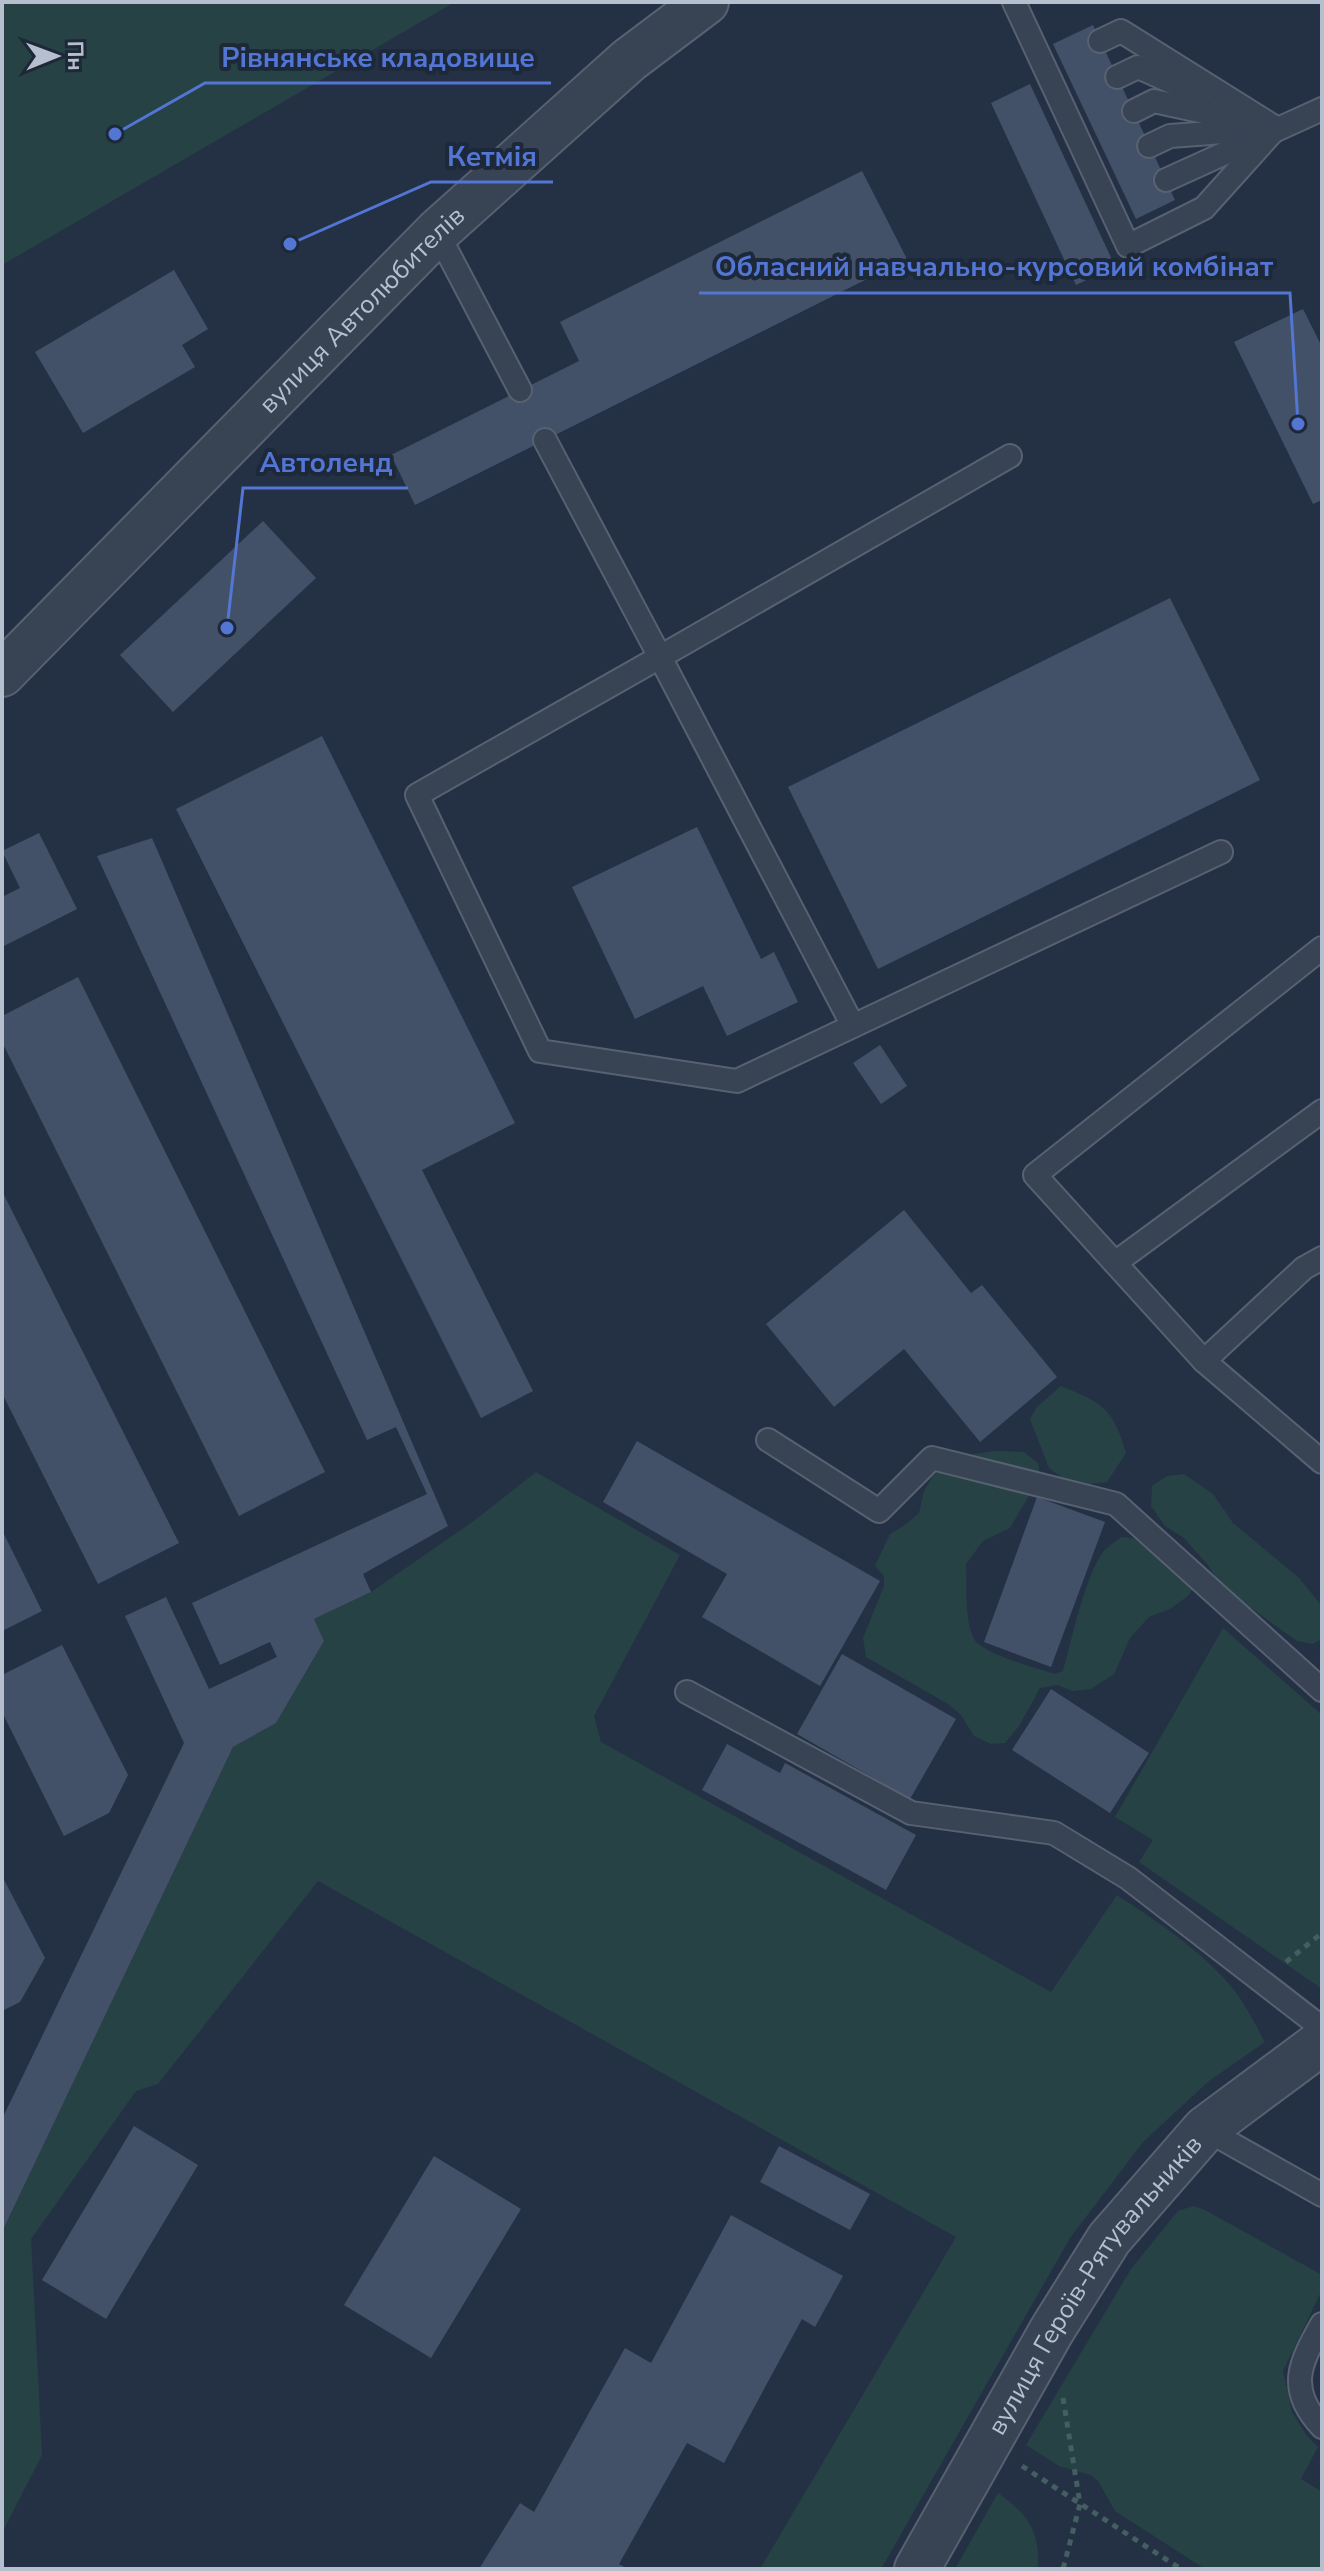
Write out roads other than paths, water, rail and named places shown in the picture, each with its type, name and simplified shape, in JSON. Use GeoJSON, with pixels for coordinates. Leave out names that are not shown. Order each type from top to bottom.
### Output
{"type":"FeatureCollection","features":[{"type":"Feature","properties":{"kind":"street","name":"вулиця Автолюбителів"},"geometry":{"type":"LineString","coordinates":[[2,674],[437,232],[629,60],[706,2]]}},
{"type":"Feature","properties":{"kind":"street","name":"вулиця Героїв-Рятувальників"},"geometry":{"type":"LineString","coordinates":[[917,2569],[1052,2330],[1109,2239],[1205,2129],[1322,2042]]}},
{"type":"Feature","properties":{"kind":"lane"},"geometry":{"type":"LineString","coordinates":[[1014,2],[1053,65],[1119,204],[1128,246],[1204,208],[1276,128]]}},
{"type":"Feature","properties":{"kind":"lane"},"geometry":{"type":"LineString","coordinates":[[1100,41],[1121,31],[1276,128]]}},
{"type":"Feature","properties":{"kind":"lane"},"geometry":{"type":"LineString","coordinates":[[1117,77],[1138,67],[1276,128]]}},
{"type":"Feature","properties":{"kind":"lane"},"geometry":{"type":"LineString","coordinates":[[1134,111],[1154,101],[1276,128]]}},
{"type":"Feature","properties":{"kind":"lane"},"geometry":{"type":"LineString","coordinates":[[1166,180],[1322,109]]}},
{"type":"Feature","properties":{"kind":"lane"},"geometry":{"type":"LineString","coordinates":[[1149,146],[1170,136],[1276,128]]}},
{"type":"Feature","properties":{"kind":"lane"},"geometry":{"type":"LineString","coordinates":[[437,232],[520,390]]}},
{"type":"Feature","properties":{"kind":"lane"},"geometry":{"type":"LineString","coordinates":[[545,440],[853,1026]]}},
{"type":"Feature","properties":{"kind":"lane"},"geometry":{"type":"LineString","coordinates":[[1010,456],[417,795],[540,1051],[737,1081],[1221,852]]}},
{"type":"Feature","properties":{"kind":"lane"},"geometry":{"type":"LineString","coordinates":[[1322,948],[1035,1175],[1204,1361],[1322,1462]]}},
{"type":"Feature","properties":{"kind":"lane"},"geometry":{"type":"LineString","coordinates":[[1115,1263],[1322,1111]]}},
{"type":"Feature","properties":{"kind":"lane"},"geometry":{"type":"LineString","coordinates":[[1204,1361],[1304,1268],[1322,1258]]}},
{"type":"Feature","properties":{"kind":"lane"},"geometry":{"type":"LineString","coordinates":[[768,1440],[879,1511],[932,1458],[1116,1504],[1322,1690]]}},
{"type":"Feature","properties":{"kind":"lane"},"geometry":{"type":"LineString","coordinates":[[687,1692],[911,1813],[1054,1833],[1128,1878],[1322,2028]]}},
{"type":"Feature","properties":{"kind":"lane"},"geometry":{"type":"LineString","coordinates":[[1205,2129],[1322,2195]]}},
{"type":"Feature","properties":{"kind":"lane"},"geometry":{"type":"LineString","coordinates":[[1322,2324],[1303,2359],[1300,2382],[1303,2401],[1322,2427]]}},
{"type":"Feature","properties":{"kind":"place","name":"Рівнянське кладовище"},"geometry":{"type":"Point","coordinates":[115,134]}},
{"type":"Feature","properties":{"kind":"place","name":"Кетмія"},"geometry":{"type":"Point","coordinates":[290,244]}},
{"type":"Feature","properties":{"kind":"place","name":"Обласний навчально-курсовий комбінат"},"geometry":{"type":"Point","coordinates":[1298,424]}},
{"type":"Feature","properties":{"kind":"place","name":"Автоленд"},"geometry":{"type":"Point","coordinates":[227,628]}}]}
